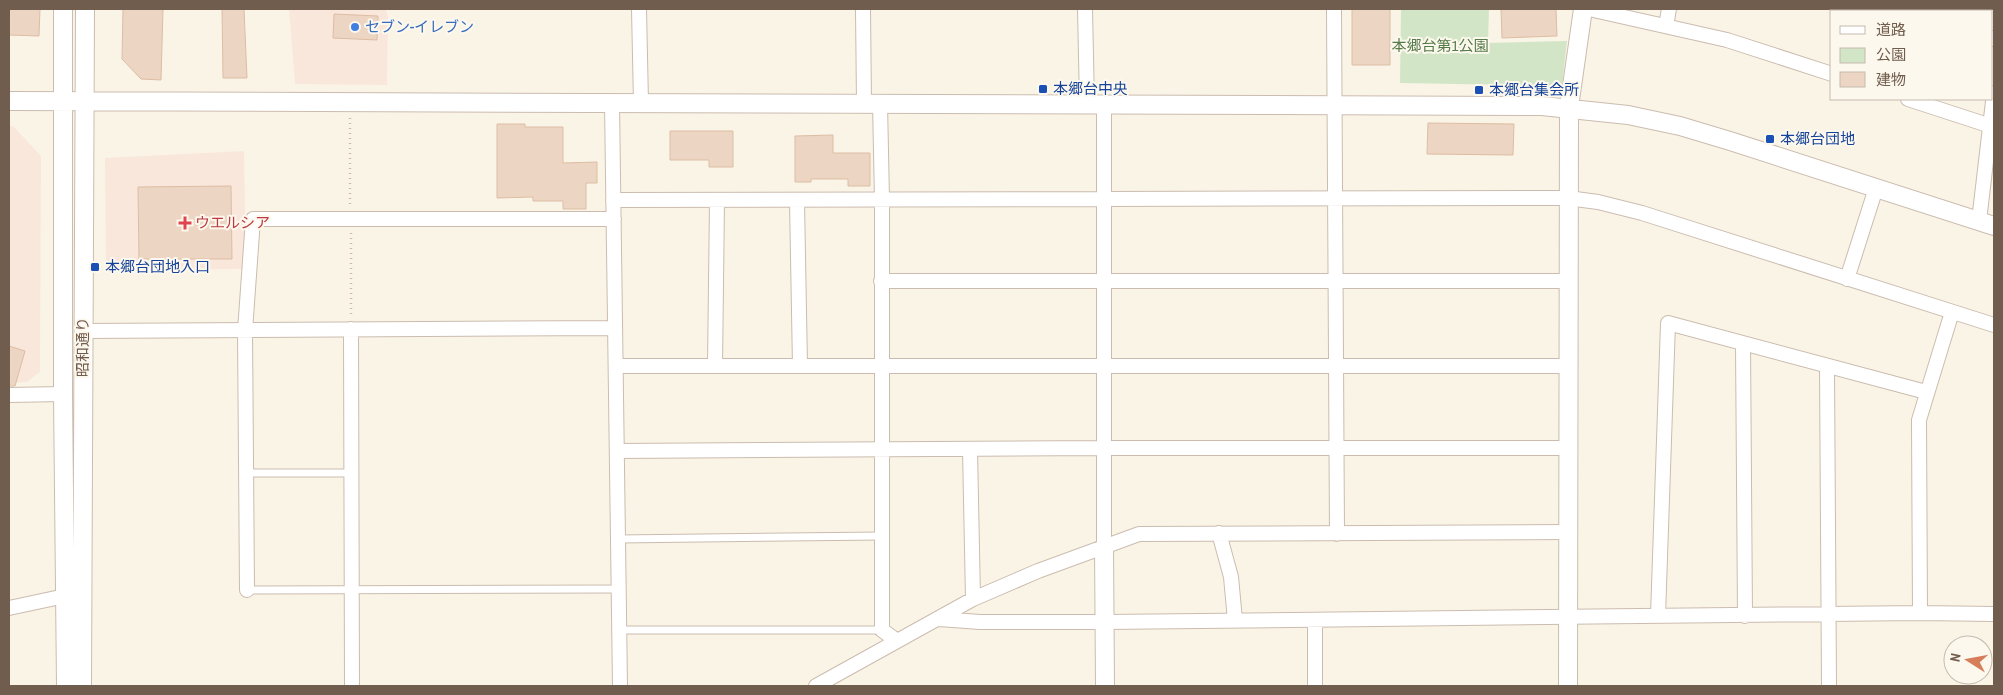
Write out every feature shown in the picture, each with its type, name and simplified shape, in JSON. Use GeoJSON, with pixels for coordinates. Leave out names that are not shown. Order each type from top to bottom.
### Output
{"type":"FeatureCollection","features":[{"type":"Feature","properties":{"kind":"street","name":"昭和通り"},"geometry":{"type":"LineString","coordinates":[[64,9],[63,394],[66,686]]}},
{"type":"Feature","properties":{"kind":"street","name":"昭和通り"},"geometry":{"type":"LineString","coordinates":[[82,686],[85,9]]}},
{"type":"Feature","properties":{"kind":"street"},"geometry":{"type":"LineString","coordinates":[[639,9],[640,103]]}},
{"type":"Feature","properties":{"kind":"street"},"geometry":{"type":"LineString","coordinates":[[863,9],[882,200],[882,630],[897,641]]}},
{"type":"Feature","properties":{"kind":"street"},"geometry":{"type":"LineString","coordinates":[[1085,9],[1104,200],[1105,686]]}},
{"type":"Feature","properties":{"kind":"street"},"geometry":{"type":"LineString","coordinates":[[1334,9],[1338,534]]}},
{"type":"Feature","properties":{"kind":"street"},"geometry":{"type":"LineString","coordinates":[[1568,686],[1569,108],[1583,9]]}},
{"type":"Feature","properties":{"kind":"street"},"geometry":{"type":"LineString","coordinates":[[1588,9],[1727,40],[1830,73]]}},
{"type":"Feature","properties":{"kind":"street"},"geometry":{"type":"LineString","coordinates":[[1666,26],[1669,9]]}},
{"type":"Feature","properties":{"kind":"street"},"geometry":{"type":"LineString","coordinates":[[9,102],[1095,105],[1517,104],[1628,115],[1680,126],[1986,224],[1994,93]]}},
{"type":"Feature","properties":{"kind":"street"},"geometry":{"type":"LineString","coordinates":[[1911,100],[1992,126]]}},
{"type":"Feature","properties":{"kind":"street"},"geometry":{"type":"LineString","coordinates":[[612,103],[620,686]]}},
{"type":"Feature","properties":{"kind":"street"},"geometry":{"type":"LineString","coordinates":[[1847,279],[1876,188]]}},
{"type":"Feature","properties":{"kind":"street"},"geometry":{"type":"LineString","coordinates":[[613,200],[1568,198],[1598,202],[1642,213],[1994,325]]}},
{"type":"Feature","properties":{"kind":"street"},"geometry":{"type":"LineString","coordinates":[[715,366],[717,201]]}},
{"type":"Feature","properties":{"kind":"street"},"geometry":{"type":"LineString","coordinates":[[797,201],[800,366]]}},
{"type":"Feature","properties":{"kind":"street"},"geometry":{"type":"LineString","coordinates":[[247,590],[245,331],[253,219],[614,219]]}},
{"type":"Feature","properties":{"kind":"street"},"geometry":{"type":"LineString","coordinates":[[881,281],[1569,281]]}},
{"type":"Feature","properties":{"kind":"street"},"geometry":{"type":"LineString","coordinates":[[1920,613],[1919,420],[1952,312]]}},
{"type":"Feature","properties":{"kind":"street"},"geometry":{"type":"LineString","coordinates":[[1658,616],[1668,323],[1926,392]]}},
{"type":"Feature","properties":{"kind":"street"},"geometry":{"type":"LineString","coordinates":[[83,331],[615,328]]}},
{"type":"Feature","properties":{"kind":"street"},"geometry":{"type":"LineString","coordinates":[[351,329],[352,686]]}},
{"type":"Feature","properties":{"kind":"street"},"geometry":{"type":"LineString","coordinates":[[1743,344],[1745,616]]}},
{"type":"Feature","properties":{"kind":"street"},"geometry":{"type":"LineString","coordinates":[[616,366],[1569,366]]}},
{"type":"Feature","properties":{"kind":"street"},"geometry":{"type":"LineString","coordinates":[[1827,367],[1829,686]]}},
{"type":"Feature","properties":{"kind":"street"},"geometry":{"type":"LineString","coordinates":[[9,395],[63,394]]}},
{"type":"Feature","properties":{"kind":"street"},"geometry":{"type":"LineString","coordinates":[[617,451],[1569,448]]}},
{"type":"Feature","properties":{"kind":"street"},"geometry":{"type":"LineString","coordinates":[[970,449],[973,599]]}},
{"type":"Feature","properties":{"kind":"street"},"geometry":{"type":"LineString","coordinates":[[816,686],[973,599],[1038,571],[1139,534],[1568,532]]}},
{"type":"Feature","properties":{"kind":"street"},"geometry":{"type":"LineString","coordinates":[[1219,533],[1231,577],[1235,620]]}},
{"type":"Feature","properties":{"kind":"street"},"geometry":{"type":"LineString","coordinates":[[9,608],[65,596]]}},
{"type":"Feature","properties":{"kind":"street"},"geometry":{"type":"LineString","coordinates":[[939,619],[980,622],[1105,622],[1920,613],[1994,614]]}},
{"type":"Feature","properties":{"kind":"street"},"geometry":{"type":"LineString","coordinates":[[1315,620],[1315,686]]}},
{"type":"Feature","properties":{"kind":"lane"},"geometry":{"type":"LineString","coordinates":[[247,473],[351,473]]}},
{"type":"Feature","properties":{"kind":"lane"},"geometry":{"type":"LineString","coordinates":[[618,539],[882,536]]}},
{"type":"Feature","properties":{"kind":"lane"},"geometry":{"type":"LineString","coordinates":[[247,590],[619,589]]}},
{"type":"Feature","properties":{"kind":"lane"},"geometry":{"type":"LineString","coordinates":[[619,630],[882,630]]}},
{"type":"Feature","properties":{"kind":"shaded area"},"geometry":{"type":"Polygon","coordinates":[[[289,9],[386,9],[388,17],[387,85],[295,84],[289,9]]]}},
{"type":"Feature","properties":{"kind":"shaded area"},"geometry":{"type":"Polygon","coordinates":[[[9,125],[14,127],[41,156],[40,372],[27,382],[9,383],[9,125]]]}},
{"type":"Feature","properties":{"kind":"shaded area"},"geometry":{"type":"Polygon","coordinates":[[[244,151],[246,269],[106,270],[105,158],[244,151]]]}},
{"type":"Feature","properties":{"kind":"green space","name":"本郷台第1公園"},"geometry":{"type":"Polygon","coordinates":[[[1401,9],[1489,9],[1488,43],[1567,41],[1562,86],[1400,83],[1401,9]]]}},
{"type":"Feature","properties":{"kind":"building"},"geometry":{"type":"Polygon","coordinates":[[[9,9],[40,9],[39,36],[9,35],[9,9]]]}},
{"type":"Feature","properties":{"kind":"building"},"geometry":{"type":"Polygon","coordinates":[[[123,9],[163,9],[161,80],[141,79],[122,59],[123,9]]]}},
{"type":"Feature","properties":{"kind":"building"},"geometry":{"type":"Polygon","coordinates":[[[222,9],[244,9],[247,78],[223,78],[222,9]]]}},
{"type":"Feature","properties":{"kind":"building"},"geometry":{"type":"Polygon","coordinates":[[[1352,9],[1390,9],[1390,65],[1352,65],[1352,9]]]}},
{"type":"Feature","properties":{"kind":"building"},"geometry":{"type":"Polygon","coordinates":[[[1501,9],[1556,9],[1557,36],[1502,38],[1501,9]]]}},
{"type":"Feature","properties":{"kind":"building","name":"セブン-イレブン"},"geometry":{"type":"Polygon","coordinates":[[[334,14],[378,16],[377,40],[333,38],[334,14]]]}},
{"type":"Feature","properties":{"kind":"building"},"geometry":{"type":"Polygon","coordinates":[[[1428,123],[1514,124],[1513,155],[1427,154],[1428,123]]]}},
{"type":"Feature","properties":{"kind":"building"},"geometry":{"type":"Polygon","coordinates":[[[497,124],[525,124],[525,127],[563,127],[563,163],[597,162],[597,183],[586,183],[586,209],[563,209],[563,201],[533,201],[533,197],[497,198],[497,124]]]}},
{"type":"Feature","properties":{"kind":"building"},"geometry":{"type":"Polygon","coordinates":[[[670,131],[733,131],[733,167],[709,167],[709,160],[670,160],[670,131]]]}},
{"type":"Feature","properties":{"kind":"building"},"geometry":{"type":"Polygon","coordinates":[[[833,135],[833,153],[870,153],[870,186],[848,186],[848,179],[811,179],[811,182],[795,182],[795,136],[833,135]]]}},
{"type":"Feature","properties":{"kind":"building","name":"ウエルシア"},"geometry":{"type":"Polygon","coordinates":[[[231,186],[232,259],[139,259],[138,187],[231,186]]]}},
{"type":"Feature","properties":{"kind":"building"},"geometry":{"type":"Polygon","coordinates":[[[9,346],[25,351],[15,386],[9,386],[9,346]]]}},
{"type":"Feature","properties":{"kind":"place","name":"セブン-イレブン"},"geometry":{"type":"Point","coordinates":[355,27]}},
{"type":"Feature","properties":{"kind":"place","name":"本郷台中央"},"geometry":{"type":"Point","coordinates":[1043,89]}},
{"type":"Feature","properties":{"kind":"place","name":"本郷台集会所"},"geometry":{"type":"Point","coordinates":[1479,90]}},
{"type":"Feature","properties":{"kind":"place","name":"本郷台団地"},"geometry":{"type":"Point","coordinates":[1770,139]}},
{"type":"Feature","properties":{"kind":"place","name":"ウエルシア"},"geometry":{"type":"Point","coordinates":[185,223]}},
{"type":"Feature","properties":{"kind":"place","name":"本郷台団地入口"},"geometry":{"type":"Point","coordinates":[95,267]}}]}
